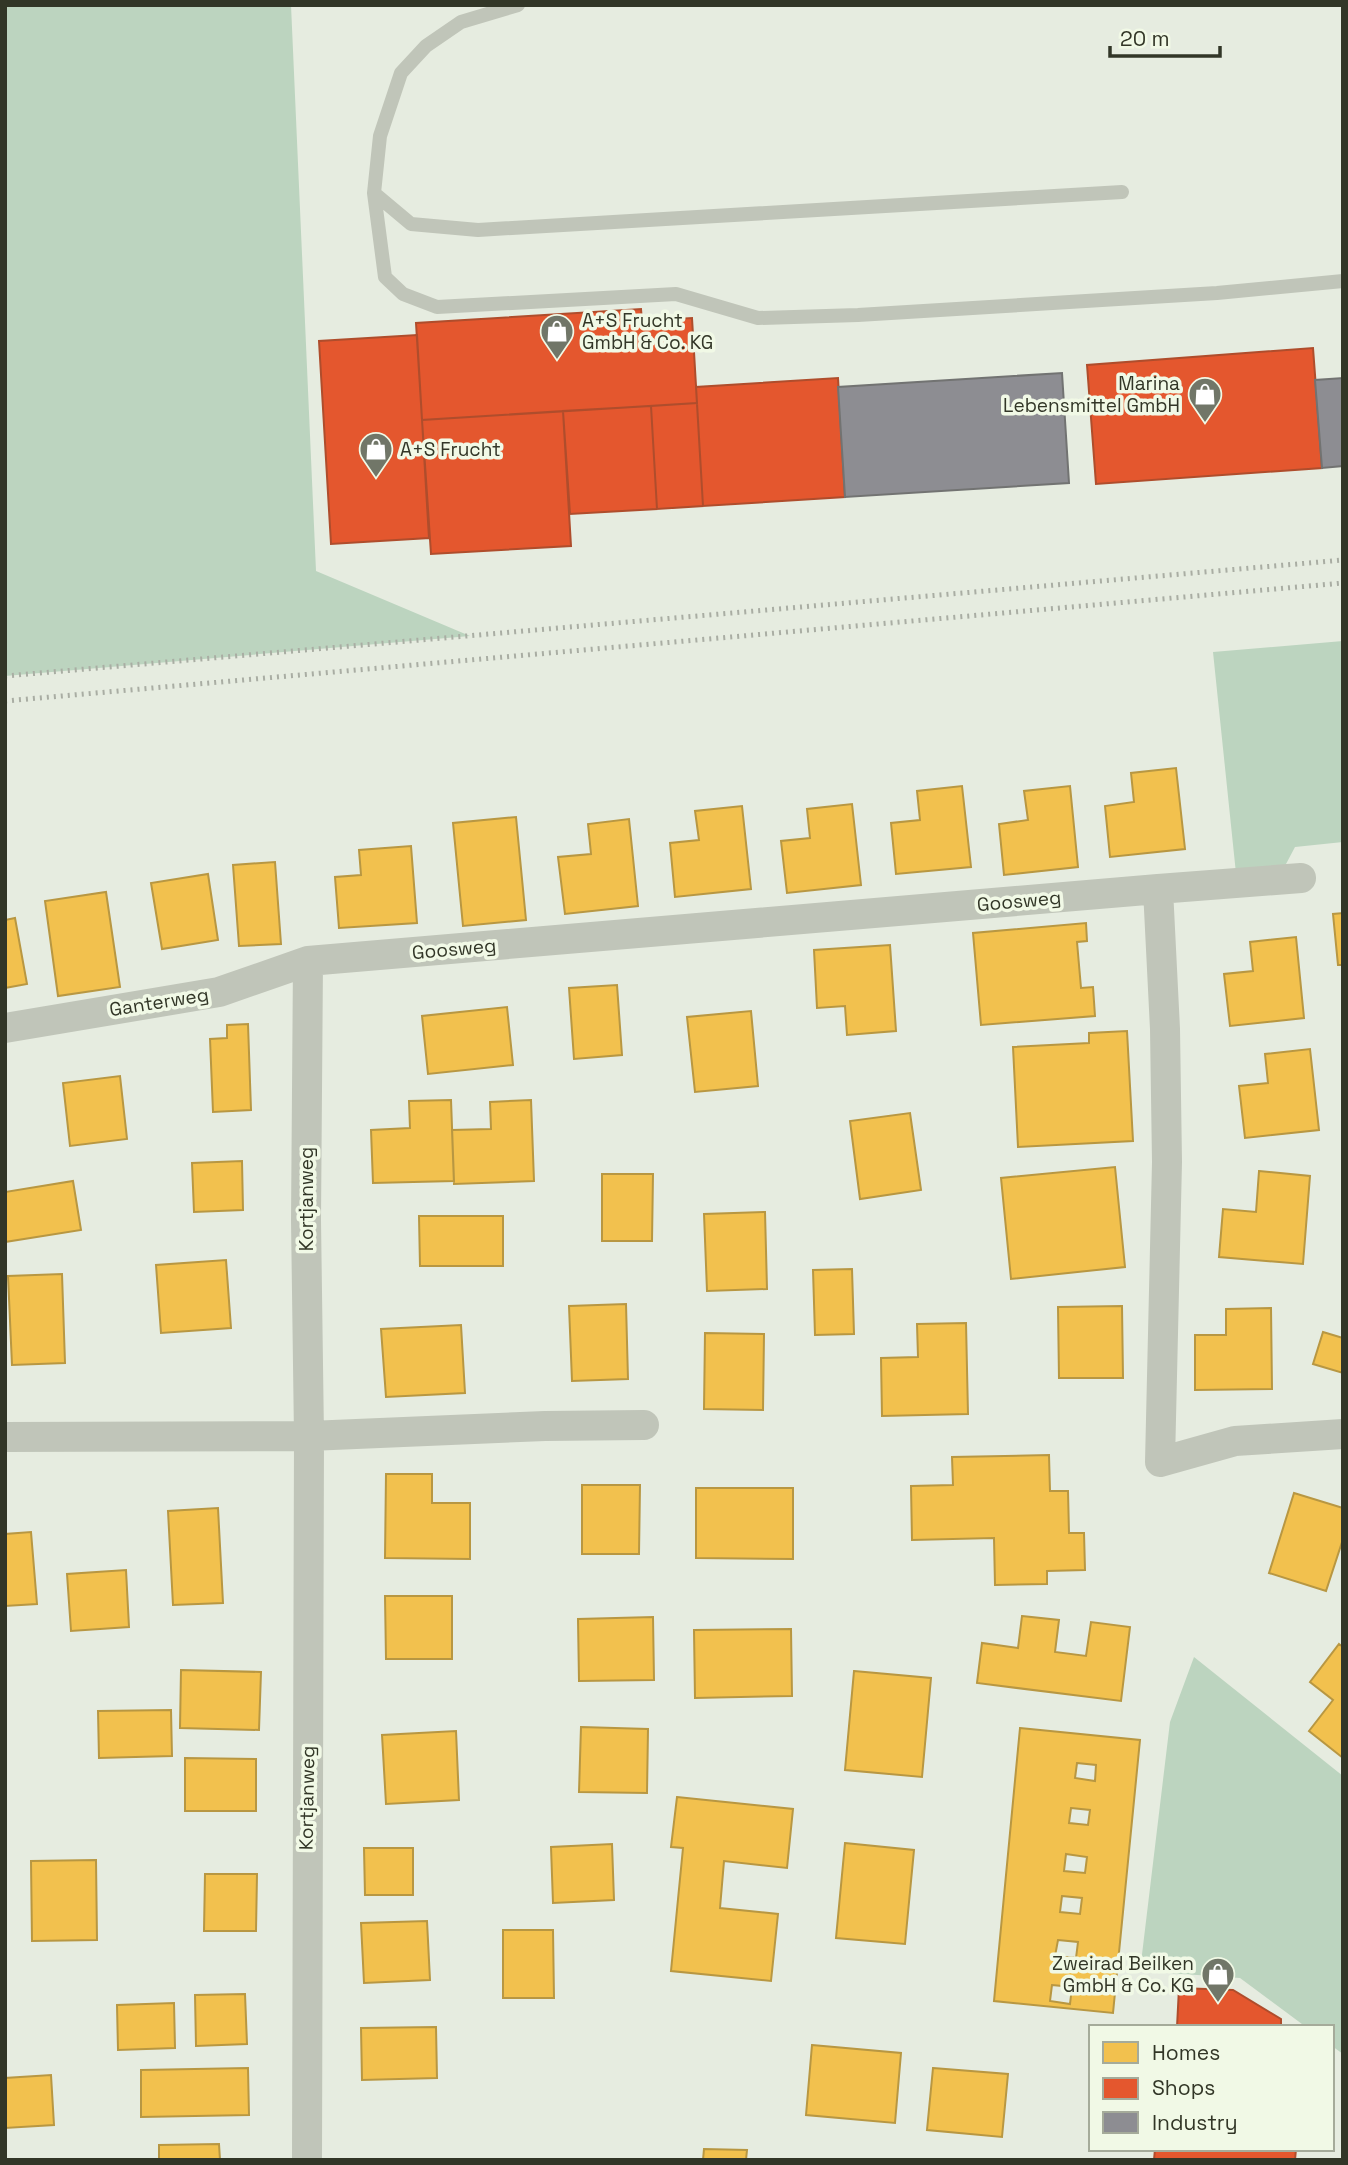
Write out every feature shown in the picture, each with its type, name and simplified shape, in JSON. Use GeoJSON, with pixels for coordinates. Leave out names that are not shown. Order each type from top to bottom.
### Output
{"type":"FeatureCollection","features":[{"type":"Feature","properties":{"kind":"street","name":"Goosweg"},"geometry":{"type":"LineString","coordinates":[[308,961],[1301,878]]}},
{"type":"Feature","properties":{"kind":"street"},"geometry":{"type":"LineString","coordinates":[[1158,889],[1165,1029],[1167,1162],[1160,1462],[1235,1441],[1343,1434]]}},
{"type":"Feature","properties":{"kind":"street","name":"Ganterweg"},"geometry":{"type":"LineString","coordinates":[[5,1028],[219,992],[308,961]]}},
{"type":"Feature","properties":{"kind":"street","name":"Kortjanweg"},"geometry":{"type":"LineString","coordinates":[[307,2160],[308,961]]}},
{"type":"Feature","properties":{"kind":"street"},"geometry":{"type":"LineString","coordinates":[[5,1437],[309,1436],[545,1426],[644,1425]]}},
{"type":"Feature","properties":{"kind":"lane"},"geometry":{"type":"LineString","coordinates":[[518,5],[461,22],[426,46],[401,72],[380,136],[374,193],[385,278],[403,294],[437,307],[676,294],[758,318],[858,315],[1217,293],[1343,281]]}},
{"type":"Feature","properties":{"kind":"lane"},"geometry":{"type":"LineString","coordinates":[[374,193],[411,224],[478,230],[1122,192]]}},
{"type":"Feature","properties":{"kind":"green space"},"geometry":{"type":"Polygon","coordinates":[[[5,5],[291,5],[316,571],[470,636],[5,676],[5,5]]]}},
{"type":"Feature","properties":{"kind":"green space"},"geometry":{"type":"Polygon","coordinates":[[[1343,641],[1343,842],[1295,847],[1277,881],[1237,883],[1213,652],[1343,641]]]}},
{"type":"Feature","properties":{"kind":"green space"},"geometry":{"type":"Polygon","coordinates":[[[1194,1657],[1343,1776],[1343,2054],[1334,2047],[1334,2025],[1303,2025],[1240,1978],[1140,1971],[1170,1722],[1194,1657]]]}},
{"type":"Feature","properties":{"kind":"building: Homes"},"geometry":{"type":"Polygon","coordinates":[[[1176,768],[1185,849],[1110,857],[1105,806],[1134,802],[1131,773],[1176,768]]]}},
{"type":"Feature","properties":{"kind":"building: Homes"},"geometry":{"type":"Polygon","coordinates":[[[962,786],[971,867],[896,874],[891,823],[920,820],[917,791],[962,786]]]}},
{"type":"Feature","properties":{"kind":"building: Homes"},"geometry":{"type":"Polygon","coordinates":[[[1070,786],[1078,867],[1004,875],[999,824],[1028,820],[1024,791],[1070,786]]]}},
{"type":"Feature","properties":{"kind":"building: Homes"},"geometry":{"type":"Polygon","coordinates":[[[852,804],[861,885],[787,893],[781,841],[810,838],[807,809],[852,804]]]}},
{"type":"Feature","properties":{"kind":"building: Homes"},"geometry":{"type":"Polygon","coordinates":[[[742,806],[751,889],[675,897],[670,843],[699,840],[695,811],[742,806]]]}},
{"type":"Feature","properties":{"kind":"building: Homes"},"geometry":{"type":"Polygon","coordinates":[[[516,817],[526,920],[463,926],[453,823],[516,817]]]}},
{"type":"Feature","properties":{"kind":"building: Homes"},"geometry":{"type":"Polygon","coordinates":[[[629,819],[638,906],[565,914],[558,857],[591,854],[588,824],[629,819]]]}},
{"type":"Feature","properties":{"kind":"building: Homes"},"geometry":{"type":"Polygon","coordinates":[[[411,846],[417,923],[339,928],[335,877],[361,875],[359,850],[411,846]]]}},
{"type":"Feature","properties":{"kind":"building: Homes"},"geometry":{"type":"Polygon","coordinates":[[[275,862],[281,944],[239,946],[233,865],[275,862]]]}},
{"type":"Feature","properties":{"kind":"building: Homes"},"geometry":{"type":"Polygon","coordinates":[[[208,874],[218,940],[162,949],[151,883],[208,874]]]}},
{"type":"Feature","properties":{"kind":"building: Homes"},"geometry":{"type":"Polygon","coordinates":[[[106,892],[120,987],[58,996],[45,901],[106,892]]]}},
{"type":"Feature","properties":{"kind":"building: Homes"},"geometry":{"type":"Polygon","coordinates":[[[1343,913],[1343,965],[1338,965],[1333,914],[1343,913]]]}},
{"type":"Feature","properties":{"kind":"building: Homes"},"geometry":{"type":"Polygon","coordinates":[[[15,918],[27,984],[5,988],[5,920],[15,918]]]}},
{"type":"Feature","properties":{"kind":"building: Homes"},"geometry":{"type":"Polygon","coordinates":[[[1086,923],[1087,941],[1077,942],[1081,988],[1093,987],[1095,1016],[981,1025],[973,933],[1086,923]]]}},
{"type":"Feature","properties":{"kind":"building: Homes"},"geometry":{"type":"Polygon","coordinates":[[[1296,937],[1304,1018],[1230,1026],[1224,974],[1253,971],[1250,942],[1296,937]]]}},
{"type":"Feature","properties":{"kind":"building: Homes"},"geometry":{"type":"Polygon","coordinates":[[[890,945],[896,1031],[847,1035],[845,1006],[817,1008],[814,950],[890,945]]]}},
{"type":"Feature","properties":{"kind":"building: Homes"},"geometry":{"type":"Polygon","coordinates":[[[617,985],[622,1055],[574,1059],[569,988],[617,985]]]}},
{"type":"Feature","properties":{"kind":"building: Homes"},"geometry":{"type":"Polygon","coordinates":[[[507,1007],[513,1065],[428,1074],[422,1016],[507,1007]]]}},
{"type":"Feature","properties":{"kind":"building: Homes"},"geometry":{"type":"Polygon","coordinates":[[[751,1011],[758,1086],[695,1092],[687,1017],[751,1011]]]}},
{"type":"Feature","properties":{"kind":"building: Homes"},"geometry":{"type":"Polygon","coordinates":[[[248,1024],[251,1110],[213,1112],[210,1039],[227,1038],[227,1025],[248,1024]]]}},
{"type":"Feature","properties":{"kind":"building: Homes"},"geometry":{"type":"Polygon","coordinates":[[[1127,1031],[1133,1141],[1018,1147],[1013,1047],[1089,1043],[1089,1033],[1127,1031]]]}},
{"type":"Feature","properties":{"kind":"building: Homes"},"geometry":{"type":"Polygon","coordinates":[[[1310,1049],[1319,1130],[1245,1138],[1239,1086],[1268,1083],[1265,1054],[1310,1049]]]}},
{"type":"Feature","properties":{"kind":"building: Homes"},"geometry":{"type":"Polygon","coordinates":[[[120,1076],[127,1139],[70,1146],[63,1083],[120,1076]]]}},
{"type":"Feature","properties":{"kind":"building: Homes"},"geometry":{"type":"Polygon","coordinates":[[[451,1100],[454,1181],[373,1183],[371,1130],[410,1128],[409,1101],[451,1100]]]}},
{"type":"Feature","properties":{"kind":"building: Homes"},"geometry":{"type":"Polygon","coordinates":[[[531,1100],[534,1181],[454,1184],[452,1130],[491,1129],[490,1102],[531,1100]]]}},
{"type":"Feature","properties":{"kind":"building: Homes"},"geometry":{"type":"Polygon","coordinates":[[[910,1113],[921,1190],[860,1199],[850,1121],[910,1113]]]}},
{"type":"Feature","properties":{"kind":"building: Homes"},"geometry":{"type":"Polygon","coordinates":[[[242,1161],[243,1210],[194,1212],[192,1163],[242,1161]]]}},
{"type":"Feature","properties":{"kind":"building: Homes"},"geometry":{"type":"Polygon","coordinates":[[[1115,1167],[1125,1267],[1011,1279],[1001,1178],[1115,1167]]]}},
{"type":"Feature","properties":{"kind":"building: Homes"},"geometry":{"type":"Polygon","coordinates":[[[1259,1171],[1310,1176],[1303,1264],[1219,1257],[1223,1209],[1256,1212],[1259,1171]]]}},
{"type":"Feature","properties":{"kind":"building: Homes"},"geometry":{"type":"Polygon","coordinates":[[[602,1174],[653,1174],[652,1241],[602,1241],[602,1174]]]}},
{"type":"Feature","properties":{"kind":"building: Homes"},"geometry":{"type":"Polygon","coordinates":[[[73,1181],[81,1230],[5,1242],[5,1192],[73,1181]]]}},
{"type":"Feature","properties":{"kind":"building: Homes"},"geometry":{"type":"Polygon","coordinates":[[[765,1212],[767,1289],[707,1291],[704,1214],[765,1212]]]}},
{"type":"Feature","properties":{"kind":"building: Homes"},"geometry":{"type":"Polygon","coordinates":[[[419,1216],[503,1216],[503,1266],[420,1266],[419,1216]]]}},
{"type":"Feature","properties":{"kind":"building: Homes"},"geometry":{"type":"Polygon","coordinates":[[[226,1260],[231,1328],[161,1333],[156,1265],[226,1260]]]}},
{"type":"Feature","properties":{"kind":"building: Homes"},"geometry":{"type":"Polygon","coordinates":[[[852,1269],[854,1334],[815,1335],[813,1270],[852,1269]]]}},
{"type":"Feature","properties":{"kind":"building: Homes"},"geometry":{"type":"Polygon","coordinates":[[[62,1274],[65,1363],[12,1365],[8,1276],[62,1274]]]}},
{"type":"Feature","properties":{"kind":"building: Homes"},"geometry":{"type":"Polygon","coordinates":[[[626,1304],[628,1379],[572,1381],[569,1306],[626,1304]]]}},
{"type":"Feature","properties":{"kind":"building: Homes"},"geometry":{"type":"Polygon","coordinates":[[[1122,1306],[1123,1378],[1059,1378],[1058,1307],[1122,1306]]]}},
{"type":"Feature","properties":{"kind":"building: Homes"},"geometry":{"type":"Polygon","coordinates":[[[1271,1308],[1272,1389],[1195,1390],[1195,1335],[1226,1335],[1226,1309],[1271,1308]]]}},
{"type":"Feature","properties":{"kind":"building: Homes"},"geometry":{"type":"Polygon","coordinates":[[[966,1323],[968,1414],[882,1416],[881,1358],[918,1357],[917,1324],[966,1323]]]}},
{"type":"Feature","properties":{"kind":"building: Homes"},"geometry":{"type":"Polygon","coordinates":[[[461,1325],[465,1393],[386,1397],[381,1329],[461,1325]]]}},
{"type":"Feature","properties":{"kind":"building: Homes"},"geometry":{"type":"Polygon","coordinates":[[[1323,1332],[1343,1338],[1343,1373],[1313,1364],[1323,1332]]]}},
{"type":"Feature","properties":{"kind":"building: Homes"},"geometry":{"type":"Polygon","coordinates":[[[705,1333],[764,1334],[763,1410],[704,1409],[705,1333]]]}},
{"type":"Feature","properties":{"kind":"building: Homes"},"geometry":{"type":"Polygon","coordinates":[[[1049,1455],[1050,1491],[1068,1491],[1069,1533],[1084,1533],[1085,1570],[1047,1571],[1047,1584],[995,1585],[994,1538],[912,1540],[911,1486],[953,1485],[952,1457],[1049,1455]]]}},
{"type":"Feature","properties":{"kind":"building: Homes"},"geometry":{"type":"Polygon","coordinates":[[[386,1474],[432,1474],[432,1503],[470,1503],[470,1559],[385,1558],[386,1474]]]}},
{"type":"Feature","properties":{"kind":"building: Homes"},"geometry":{"type":"Polygon","coordinates":[[[582,1485],[640,1485],[639,1554],[582,1554],[582,1485]]]}},
{"type":"Feature","properties":{"kind":"building: Homes"},"geometry":{"type":"Polygon","coordinates":[[[696,1488],[793,1488],[793,1559],[696,1558],[696,1488]]]}},
{"type":"Feature","properties":{"kind":"building: Homes"},"geometry":{"type":"Polygon","coordinates":[[[1294,1493],[1343,1508],[1343,1539],[1326,1591],[1269,1573],[1294,1493]]]}},
{"type":"Feature","properties":{"kind":"building: Homes"},"geometry":{"type":"Polygon","coordinates":[[[218,1508],[223,1603],[173,1605],[168,1511],[218,1508]]]}},
{"type":"Feature","properties":{"kind":"building: Homes"},"geometry":{"type":"Polygon","coordinates":[[[31,1532],[37,1604],[5,1606],[5,1534],[31,1532]]]}},
{"type":"Feature","properties":{"kind":"building: Homes"},"geometry":{"type":"Polygon","coordinates":[[[126,1570],[129,1627],[71,1631],[67,1574],[126,1570]]]}},
{"type":"Feature","properties":{"kind":"building: Homes"},"geometry":{"type":"Polygon","coordinates":[[[385,1596],[452,1596],[452,1659],[386,1659],[385,1596]]]}},
{"type":"Feature","properties":{"kind":"building: Homes"},"geometry":{"type":"Polygon","coordinates":[[[1022,1616],[1059,1620],[1055,1652],[1086,1656],[1091,1622],[1130,1627],[1121,1701],[977,1683],[982,1643],[1018,1648],[1022,1616]]]}},
{"type":"Feature","properties":{"kind":"building: Homes"},"geometry":{"type":"Polygon","coordinates":[[[653,1617],[654,1680],[579,1681],[578,1619],[653,1617]]]}},
{"type":"Feature","properties":{"kind":"building: Homes"},"geometry":{"type":"Polygon","coordinates":[[[791,1629],[792,1696],[695,1698],[694,1630],[791,1629]]]}},
{"type":"Feature","properties":{"kind":"building: Homes"},"geometry":{"type":"Polygon","coordinates":[[[1339,1644],[1343,1647],[1343,1758],[1309,1731],[1333,1700],[1310,1682],[1339,1644]]]}},
{"type":"Feature","properties":{"kind":"building: Homes"},"geometry":{"type":"Polygon","coordinates":[[[181,1670],[261,1672],[259,1730],[180,1728],[181,1670]]]}},
{"type":"Feature","properties":{"kind":"building: Homes"},"geometry":{"type":"Polygon","coordinates":[[[854,1671],[931,1678],[922,1777],[845,1770],[854,1671]]]}},
{"type":"Feature","properties":{"kind":"building: Homes"},"geometry":{"type":"Polygon","coordinates":[[[171,1710],[172,1756],[99,1758],[98,1711],[171,1710]]]}},
{"type":"Feature","properties":{"kind":"building: Homes"},"geometry":{"type":"Polygon","coordinates":[[[581,1727],[648,1729],[647,1793],[579,1792],[581,1727]]]}},
{"type":"Feature","properties":{"kind":"building: Homes"},"geometry":{"type":"Polygon","coordinates":[[[1020,1728],[1140,1740],[1113,2013],[994,2001],[1020,1728]],[[1077,1763],[1075,1778],[1095,1781],[1096,1765],[1077,1763]],[[1071,1808],[1069,1823],[1088,1825],[1090,1810],[1071,1808]],[[1066,1854],[1064,1871],[1085,1873],[1087,1857],[1066,1854]],[[1062,1896],[1060,1912],[1080,1914],[1082,1898],[1062,1896]],[[1058,1940],[1055,1956],[1076,1958],[1078,1942],[1058,1940]],[[1052,1985],[1050,2001],[1070,2004],[1072,1987],[1052,1985]]]}},
{"type":"Feature","properties":{"kind":"building: Homes"},"geometry":{"type":"Polygon","coordinates":[[[456,1731],[459,1800],[386,1804],[382,1735],[456,1731]]]}},
{"type":"Feature","properties":{"kind":"building: Homes"},"geometry":{"type":"Polygon","coordinates":[[[185,1758],[256,1759],[256,1811],[185,1811],[185,1758]]]}},
{"type":"Feature","properties":{"kind":"building: Homes"},"geometry":{"type":"Polygon","coordinates":[[[677,1797],[793,1809],[787,1868],[724,1861],[720,1908],[778,1914],[771,1981],[671,1971],[683,1848],[671,1847],[677,1797]]]}},
{"type":"Feature","properties":{"kind":"building: Homes"},"geometry":{"type":"Polygon","coordinates":[[[845,1843],[914,1850],[905,1944],[836,1938],[845,1843]]]}},
{"type":"Feature","properties":{"kind":"building: Homes"},"geometry":{"type":"Polygon","coordinates":[[[612,1844],[614,1900],[553,1903],[551,1847],[612,1844]]]}},
{"type":"Feature","properties":{"kind":"building: Homes"},"geometry":{"type":"Polygon","coordinates":[[[364,1848],[413,1848],[413,1895],[365,1895],[364,1848]]]}},
{"type":"Feature","properties":{"kind":"building: Homes"},"geometry":{"type":"Polygon","coordinates":[[[96,1860],[97,1940],[32,1941],[31,1861],[96,1860]]]}},
{"type":"Feature","properties":{"kind":"building: Homes"},"geometry":{"type":"Polygon","coordinates":[[[205,1874],[257,1874],[256,1931],[204,1931],[205,1874]]]}},
{"type":"Feature","properties":{"kind":"building: Homes"},"geometry":{"type":"Polygon","coordinates":[[[427,1921],[430,1980],[364,1983],[361,1923],[427,1921]]]}},
{"type":"Feature","properties":{"kind":"building: Homes"},"geometry":{"type":"Polygon","coordinates":[[[503,1930],[553,1930],[554,1998],[503,1998],[503,1930]]]}},
{"type":"Feature","properties":{"kind":"building: Homes"},"geometry":{"type":"Polygon","coordinates":[[[245,1994],[247,2044],[196,2046],[195,1995],[245,1994]]]}},
{"type":"Feature","properties":{"kind":"building: Homes"},"geometry":{"type":"Polygon","coordinates":[[[174,2003],[175,2048],[118,2050],[117,2005],[174,2003]]]}},
{"type":"Feature","properties":{"kind":"building: Homes"},"geometry":{"type":"Polygon","coordinates":[[[436,2027],[437,2078],[362,2080],[361,2028],[436,2027]]]}},
{"type":"Feature","properties":{"kind":"building: Homes"},"geometry":{"type":"Polygon","coordinates":[[[812,2045],[901,2053],[895,2123],[806,2115],[812,2045]]]}},
{"type":"Feature","properties":{"kind":"building: Homes"},"geometry":{"type":"Polygon","coordinates":[[[248,2068],[249,2115],[141,2117],[141,2070],[248,2068]]]}},
{"type":"Feature","properties":{"kind":"building: Homes"},"geometry":{"type":"Polygon","coordinates":[[[933,2068],[1008,2074],[1002,2137],[927,2130],[933,2068]]]}},
{"type":"Feature","properties":{"kind":"building: Homes"},"geometry":{"type":"Polygon","coordinates":[[[51,2075],[54,2125],[5,2128],[5,2078],[51,2075]]]}},
{"type":"Feature","properties":{"kind":"building: Homes"},"geometry":{"type":"Polygon","coordinates":[[[219,2144],[220,2160],[159,2160],[159,2145],[219,2144]]]}},
{"type":"Feature","properties":{"kind":"building: Homes"},"geometry":{"type":"Polygon","coordinates":[[[704,2149],[747,2150],[746,2160],[703,2160],[704,2149]]]}},
{"type":"Feature","properties":{"kind":"building: Shops","name":"A+S Frucht GmbH & Co. KG"},"geometry":{"type":"Polygon","coordinates":[[[641,309],[642,321],[692,318],[697,403],[422,420],[416,323],[641,309]]]}},
{"type":"Feature","properties":{"kind":"building: Shops","name":"A+S Frucht"},"geometry":{"type":"Polygon","coordinates":[[[417,335],[429,538],[331,544],[319,341],[417,335]]]}},
{"type":"Feature","properties":{"kind":"building: Shops","name":"Marina Lebensmittel GmbH"},"geometry":{"type":"Polygon","coordinates":[[[1313,348],[1322,468],[1096,484],[1087,365],[1313,348]]]}},
{"type":"Feature","properties":{"kind":"building: Shops"},"geometry":{"type":"Polygon","coordinates":[[[838,378],[845,497],[703,506],[696,387],[838,378]]]}},
{"type":"Feature","properties":{"kind":"building: Shops"},"geometry":{"type":"Polygon","coordinates":[[[697,403],[703,506],[657,509],[651,406],[697,403]]]}},
{"type":"Feature","properties":{"kind":"building: Shops"},"geometry":{"type":"Polygon","coordinates":[[[651,406],[657,509],[570,514],[563,411],[651,406]]]}},
{"type":"Feature","properties":{"kind":"building: Shops","name":"A+S Frucht"},"geometry":{"type":"Polygon","coordinates":[[[563,411],[571,546],[431,554],[422,420],[563,411]]]}},
{"type":"Feature","properties":{"kind":"building: Shops","name":"Zweirad Beilken GmbH & Co. KG"},"geometry":{"type":"Polygon","coordinates":[[[1179,1988],[1233,1990],[1281,2019],[1281,2025],[1177,2025],[1179,1988]]]}},
{"type":"Feature","properties":{"kind":"building: Shops"},"geometry":{"type":"Polygon","coordinates":[[[1155,2151],[1296,2151],[1295,2160],[1154,2160],[1155,2151]]]}},
{"type":"Feature","properties":{"kind":"building: Industry"},"geometry":{"type":"Polygon","coordinates":[[[1062,373],[1069,483],[845,497],[838,387],[1062,373]]]}},
{"type":"Feature","properties":{"kind":"building: Industry"},"geometry":{"type":"Polygon","coordinates":[[[1343,378],[1343,466],[1322,468],[1315,380],[1343,378]]]}},
{"type":"Feature","properties":{"kind":"railway"},"geometry":{"type":"LineString","coordinates":[[5,676],[1343,560]]}},
{"type":"Feature","properties":{"kind":"railway"},"geometry":{"type":"LineString","coordinates":[[5,701],[1343,583]]}},
{"type":"Feature","properties":{"kind":"place","name":"A+S Frucht GmbH & Co. KG"},"geometry":{"type":"Point","coordinates":[557,361]}},
{"type":"Feature","properties":{"kind":"place","name":"Marina Lebensmittel GmbH"},"geometry":{"type":"Point","coordinates":[1205,424]}},
{"type":"Feature","properties":{"kind":"place","name":"A+S Frucht"},"geometry":{"type":"Point","coordinates":[376,479]}},
{"type":"Feature","properties":{"kind":"place","name":"Zweirad Beilken GmbH & Co. KG"},"geometry":{"type":"Point","coordinates":[1218,2004]}}]}
